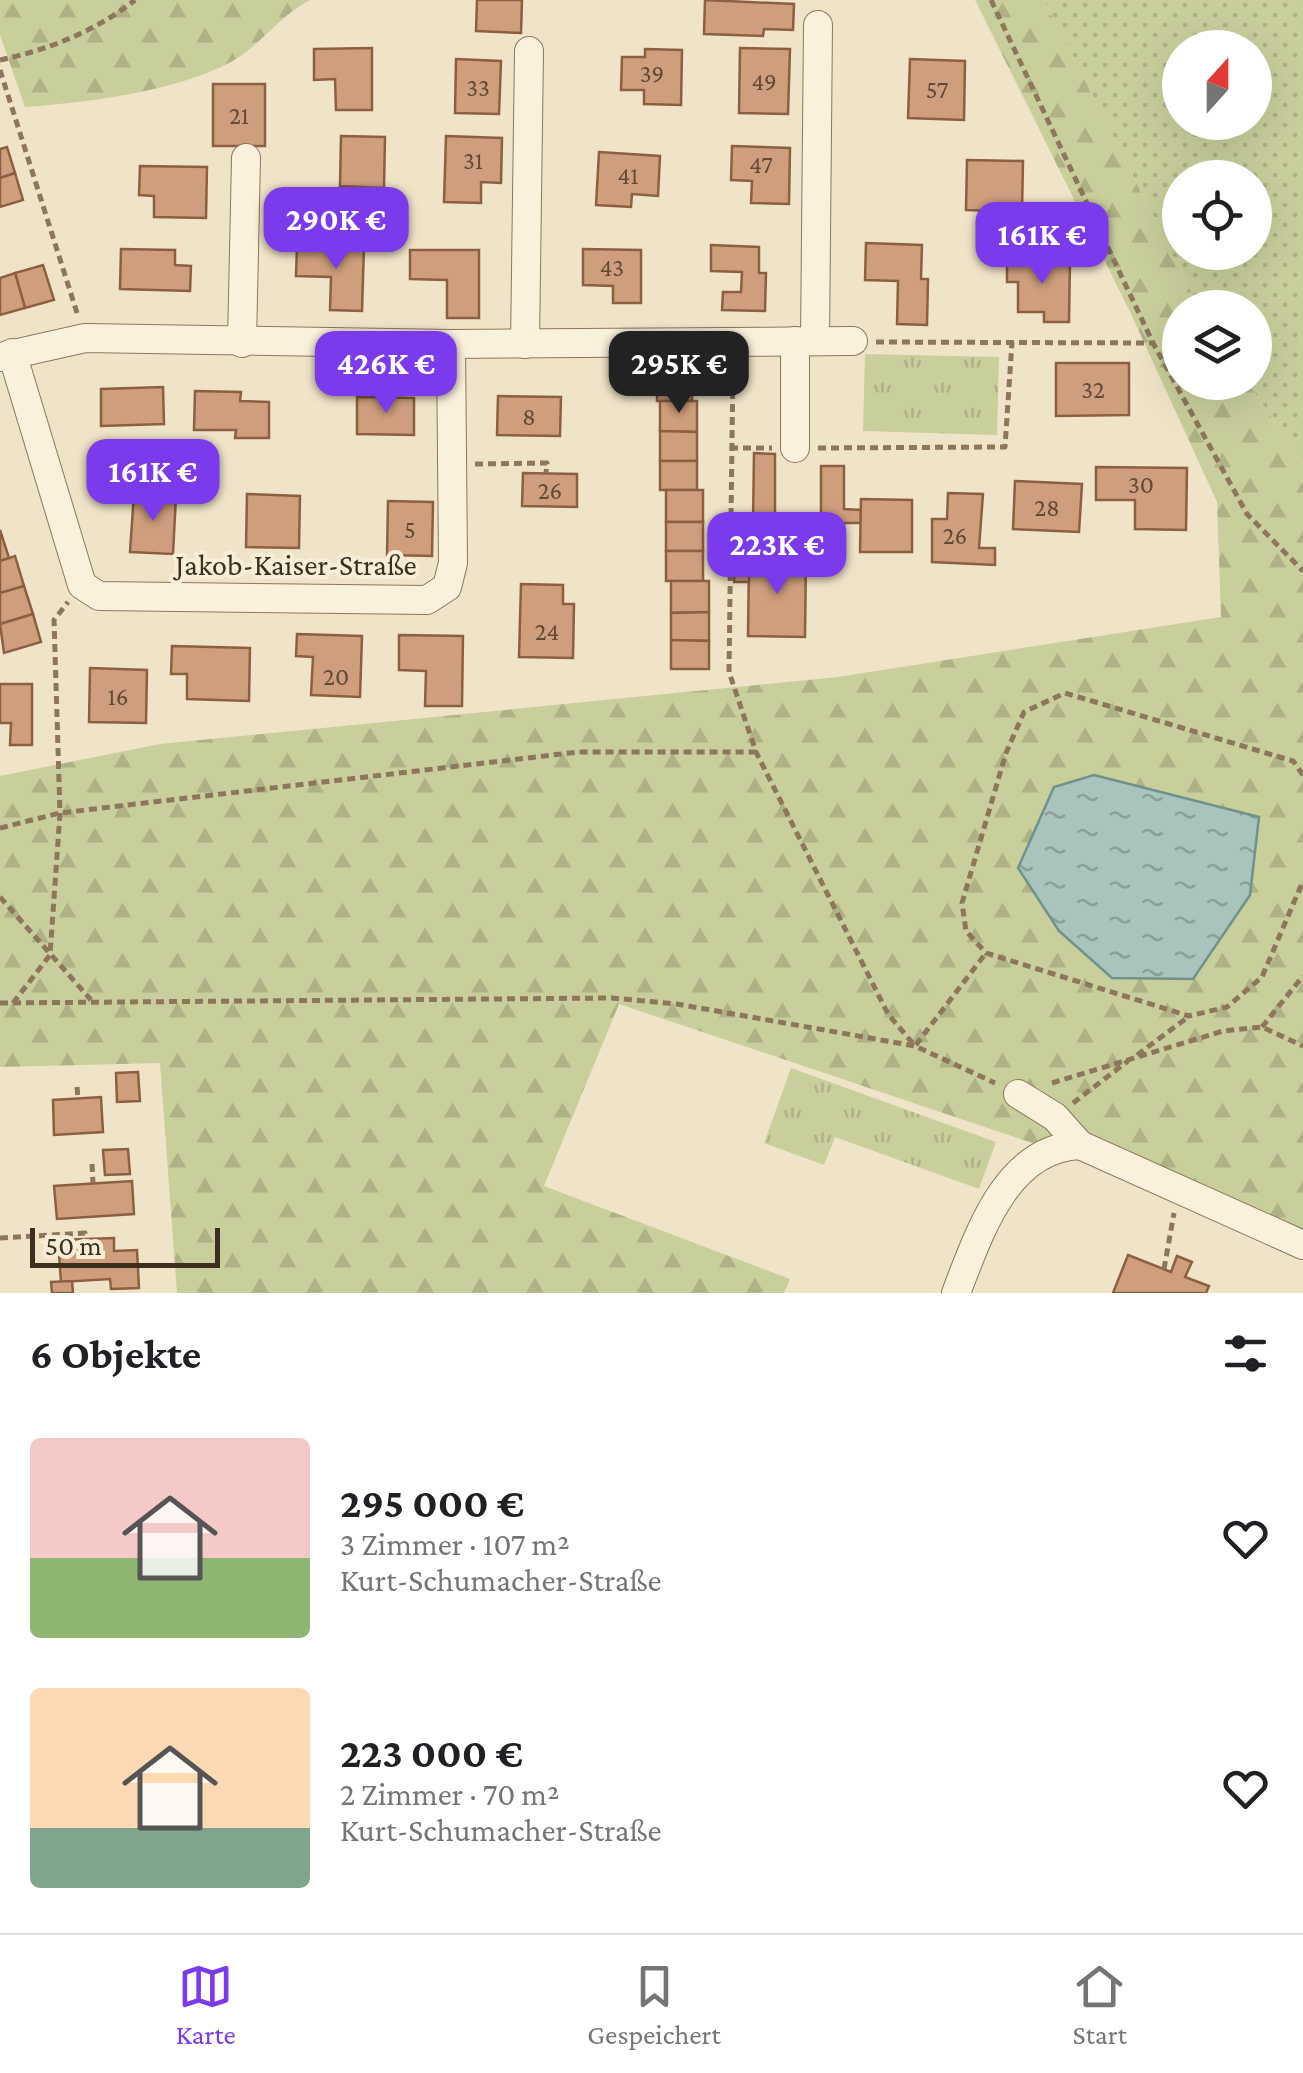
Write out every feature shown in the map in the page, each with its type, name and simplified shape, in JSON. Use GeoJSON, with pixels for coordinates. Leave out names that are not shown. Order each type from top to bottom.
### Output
{"type":"FeatureCollection","features":[{"type":"Feature","properties":{"kind":"street"},"geometry":{"type":"LineString","coordinates":[[795,448],[805,341],[818,25]]}},
{"type":"Feature","properties":{"kind":"street"},"geometry":{"type":"LineString","coordinates":[[525,344],[529,52]]}},
{"type":"Feature","properties":{"kind":"street"},"geometry":{"type":"LineString","coordinates":[[242,343],[246,158]]}},
{"type":"Feature","properties":{"kind":"street"},"geometry":{"type":"LineString","coordinates":[[82,584],[6,355],[85,338],[242,343],[853,342]]}},
{"type":"Feature","properties":{"kind":"street","name":"Jakob-Kaiser-Straße"},"geometry":{"type":"LineString","coordinates":[[82,584],[100,596],[426,600],[448,587],[453,563],[452,344]]}},
{"type":"Feature","properties":{"kind":"street"},"geometry":{"type":"LineString","coordinates":[[1018,1094],[1055,1117],[1080,1144],[1303,1244]]}},
{"type":"Feature","properties":{"kind":"street"},"geometry":{"type":"LineString","coordinates":[[956,1293],[981,1228],[1024,1166],[1054,1146],[1080,1144]]}},
{"type":"Feature","properties":{"kind":"path"},"geometry":{"type":"LineString","coordinates":[[0,60],[34,54],[110,20],[135,0]]}},
{"type":"Feature","properties":{"kind":"path"},"geometry":{"type":"LineString","coordinates":[[991,0],[1153,343],[1247,514],[1303,571]]}},
{"type":"Feature","properties":{"kind":"path"},"geometry":{"type":"LineString","coordinates":[[0,70],[85,338]]}},
{"type":"Feature","properties":{"kind":"path"},"geometry":{"type":"LineString","coordinates":[[734,342],[727,658],[756,752],[888,1014],[915,1046]]}},
{"type":"Feature","properties":{"kind":"path"},"geometry":{"type":"LineString","coordinates":[[853,342],[1153,343]]}},
{"type":"Feature","properties":{"kind":"path"},"geometry":{"type":"LineString","coordinates":[[730,448],[1005,447],[1012,342]]}},
{"type":"Feature","properties":{"kind":"path"},"geometry":{"type":"LineString","coordinates":[[452,465],[546,464],[546,473]]}},
{"type":"Feature","properties":{"kind":"path"},"geometry":{"type":"LineString","coordinates":[[13,1002],[50,955],[60,813],[54,620],[82,584]]}},
{"type":"Feature","properties":{"kind":"path"},"geometry":{"type":"LineString","coordinates":[[1189,1016],[986,954],[966,931],[962,904],[1006,753],[1024,712],[1065,692],[1293,761],[1303,775]]}},
{"type":"Feature","properties":{"kind":"path"},"geometry":{"type":"LineString","coordinates":[[0,828],[60,813],[578,752],[756,752]]}},
{"type":"Feature","properties":{"kind":"path"},"geometry":{"type":"LineString","coordinates":[[1055,1117],[1189,1016],[1227,1007],[1262,977],[1303,881]]}},
{"type":"Feature","properties":{"kind":"path"},"geometry":{"type":"LineString","coordinates":[[0,896],[91,1000]]}},
{"type":"Feature","properties":{"kind":"path"},"geometry":{"type":"LineString","coordinates":[[915,1046],[986,954]]}},
{"type":"Feature","properties":{"kind":"path"},"geometry":{"type":"LineString","coordinates":[[1262,1027],[1303,976]]}},
{"type":"Feature","properties":{"kind":"path"},"geometry":{"type":"LineString","coordinates":[[0,1004],[91,1000],[612,998],[676,1004],[915,1046],[1018,1094],[1223,1031],[1262,1027],[1303,1046]]}},
{"type":"Feature","properties":{"kind":"path"},"geometry":{"type":"LineString","coordinates":[[77,1087],[78,1098]]}},
{"type":"Feature","properties":{"kind":"path"},"geometry":{"type":"LineString","coordinates":[[92,1164],[93,1183]]}},
{"type":"Feature","properties":{"kind":"path"},"geometry":{"type":"LineString","coordinates":[[1164,1269],[1178,1188]]}},
{"type":"Feature","properties":{"kind":"path"},"geometry":{"type":"LineString","coordinates":[[0,1238],[85,1233],[85,1239]]}},
{"type":"Feature","properties":{"kind":"green space"},"geometry":{"type":"Polygon","coordinates":[[[0,0],[310,0],[241,55],[209,72],[131,94],[25,107],[0,35],[0,0]]]}},
{"type":"Feature","properties":{"kind":"green space"},"geometry":{"type":"Polygon","coordinates":[[[975,0],[1044,0],[1162,234],[1162,270],[1180,270],[1190,290],[1162,290],[1162,382],[975,0]]]}},
{"type":"Feature","properties":{"kind":"green space"},"geometry":{"type":"Polygon","coordinates":[[[1044,0],[1303,0],[1303,464],[1260,400],[1272,400],[1272,290],[1190,290],[1180,270],[1272,270],[1272,160],[1162,160],[1162,234],[1044,0]]]}},
{"type":"Feature","properties":{"kind":"green space"},"geometry":{"type":"Polygon","coordinates":[[[865,354],[999,357],[997,435],[863,431],[865,354]]]}},
{"type":"Feature","properties":{"kind":"green space"},"geometry":{"type":"Polygon","coordinates":[[[1170,400],[1260,400],[1303,464],[1303,1234],[619,1004],[544,1186],[790,1279],[784,1293],[177,1293],[160,1063],[0,1067],[0,776],[160,744],[838,677],[1221,617],[1217,502],[1170,400]]]}},
{"type":"Feature","properties":{"kind":"green space"},"geometry":{"type":"Polygon","coordinates":[[[791,1068],[996,1142],[979,1189],[835,1137],[824,1165],[764,1143],[791,1068]]]}},
{"type":"Feature","properties":{"kind":"water"},"geometry":{"type":"Polygon","coordinates":[[[1094,775],[1259,817],[1250,895],[1193,979],[1112,978],[1059,931],[1018,868],[1054,787],[1094,775]]]}},
{"type":"Feature","properties":{"kind":"building"},"geometry":{"type":"Polygon","coordinates":[[[477,0],[522,0],[521,33],[476,31],[477,0]]]}},
{"type":"Feature","properties":{"kind":"building"},"geometry":{"type":"Polygon","coordinates":[[[705,0],[794,4],[793,30],[764,29],[763,36],[704,34],[705,0]]]}},
{"type":"Feature","properties":{"kind":"building"},"geometry":{"type":"Polygon","coordinates":[[[372,48],[372,110],[336,110],[335,79],[314,80],[314,49],[372,48]]]}},
{"type":"Feature","properties":{"kind":"building"},"geometry":{"type":"Polygon","coordinates":[[[740,48],[790,49],[788,114],[739,113],[740,48]]]}},
{"type":"Feature","properties":{"kind":"building"},"geometry":{"type":"Polygon","coordinates":[[[645,49],[682,50],[681,105],[644,104],[644,90],[621,90],[622,57],[645,57],[645,49]]]}},
{"type":"Feature","properties":{"kind":"building"},"geometry":{"type":"Polygon","coordinates":[[[456,59],[501,61],[499,114],[455,113],[456,59]]]}},
{"type":"Feature","properties":{"kind":"building"},"geometry":{"type":"Polygon","coordinates":[[[910,59],[965,61],[964,120],[908,118],[910,59]]]}},
{"type":"Feature","properties":{"kind":"building"},"geometry":{"type":"Polygon","coordinates":[[[213,84],[265,84],[265,146],[213,146],[213,84]]]}},
{"type":"Feature","properties":{"kind":"building"},"geometry":{"type":"Polygon","coordinates":[[[341,136],[385,137],[384,188],[340,186],[341,136]]]}},
{"type":"Feature","properties":{"kind":"building"},"geometry":{"type":"Polygon","coordinates":[[[446,136],[502,138],[501,183],[481,182],[481,203],[444,202],[446,136]]]}},
{"type":"Feature","properties":{"kind":"building"},"geometry":{"type":"Polygon","coordinates":[[[732,146],[790,148],[789,204],[751,203],[752,181],[731,180],[732,146]]]}},
{"type":"Feature","properties":{"kind":"building"},"geometry":{"type":"Polygon","coordinates":[[[7,147],[15,173],[0,178],[0,149],[7,147]]]}},
{"type":"Feature","properties":{"kind":"building"},"geometry":{"type":"Polygon","coordinates":[[[599,152],[660,156],[658,196],[632,194],[631,207],[596,205],[599,152]]]}},
{"type":"Feature","properties":{"kind":"building"},"geometry":{"type":"Polygon","coordinates":[[[967,160],[1023,161],[1022,212],[966,210],[967,160]]]}},
{"type":"Feature","properties":{"kind":"building"},"geometry":{"type":"Polygon","coordinates":[[[140,166],[207,167],[206,218],[154,217],[154,196],[139,195],[140,166]]]}},
{"type":"Feature","properties":{"kind":"building"},"geometry":{"type":"Polygon","coordinates":[[[15,173],[23,200],[0,207],[0,178],[15,173]]]}},
{"type":"Feature","properties":{"kind":"building"},"geometry":{"type":"Polygon","coordinates":[[[866,243],[922,245],[921,279],[928,279],[927,325],[897,324],[898,281],[865,280],[866,243]]]}},
{"type":"Feature","properties":{"kind":"building"},"geometry":{"type":"Polygon","coordinates":[[[297,245],[364,246],[362,311],[330,310],[331,277],[296,276],[297,245]]]}},
{"type":"Feature","properties":{"kind":"building"},"geometry":{"type":"Polygon","coordinates":[[[711,245],[759,247],[759,273],[766,273],[765,311],[722,310],[723,292],[741,292],[742,272],[711,271],[711,245]]]}},
{"type":"Feature","properties":{"kind":"building"},"geometry":{"type":"Polygon","coordinates":[[[121,249],[175,250],[175,265],[191,266],[190,291],[120,289],[121,249]]]}},
{"type":"Feature","properties":{"kind":"building"},"geometry":{"type":"Polygon","coordinates":[[[583,249],[641,250],[641,303],[613,303],[613,286],[583,285],[583,249]]]}},
{"type":"Feature","properties":{"kind":"building"},"geometry":{"type":"Polygon","coordinates":[[[410,250],[479,250],[479,318],[447,318],[447,280],[410,279],[410,250]]]}},
{"type":"Feature","properties":{"kind":"building"},"geometry":{"type":"Polygon","coordinates":[[[1007,259],[1070,260],[1069,322],[1044,322],[1044,312],[1018,312],[1018,282],[1007,282],[1007,259]]]}},
{"type":"Feature","properties":{"kind":"building"},"geometry":{"type":"Polygon","coordinates":[[[43,265],[54,300],[25,308],[15,273],[43,265]]]}},
{"type":"Feature","properties":{"kind":"building"},"geometry":{"type":"Polygon","coordinates":[[[15,273],[25,308],[0,315],[0,278],[15,273]]]}},
{"type":"Feature","properties":{"kind":"building"},"geometry":{"type":"Polygon","coordinates":[[[1056,363],[1129,363],[1129,415],[1056,416],[1056,363]]]}},
{"type":"Feature","properties":{"kind":"building"},"geometry":{"type":"Polygon","coordinates":[[[676,371],[709,371],[709,393],[675,393],[676,371]]]}},
{"type":"Feature","properties":{"kind":"building"},"geometry":{"type":"Polygon","coordinates":[[[657,384],[676,384],[675,393],[692,393],[692,401],[657,401],[657,384]]]}},
{"type":"Feature","properties":{"kind":"building"},"geometry":{"type":"Polygon","coordinates":[[[163,387],[164,424],[101,426],[101,389],[163,387]]]}},
{"type":"Feature","properties":{"kind":"building"},"geometry":{"type":"Polygon","coordinates":[[[195,391],[241,392],[240,401],[269,402],[269,438],[235,438],[236,430],[194,430],[195,391]]]}},
{"type":"Feature","properties":{"kind":"building"},"geometry":{"type":"Polygon","coordinates":[[[498,396],[561,397],[560,436],[497,435],[498,396]]]}},
{"type":"Feature","properties":{"kind":"building"},"geometry":{"type":"Polygon","coordinates":[[[357,397],[414,398],[414,435],[357,434],[357,397]]]}},
{"type":"Feature","properties":{"kind":"building"},"geometry":{"type":"Polygon","coordinates":[[[660,401],[697,401],[697,432],[660,431],[660,401]]]}},
{"type":"Feature","properties":{"kind":"building"},"geometry":{"type":"Polygon","coordinates":[[[660,431],[697,432],[697,461],[660,461],[660,431]]]}},
{"type":"Feature","properties":{"kind":"building"},"geometry":{"type":"Polygon","coordinates":[[[754,453],[775,454],[775,522],[753,522],[754,453]]]}},
{"type":"Feature","properties":{"kind":"building"},"geometry":{"type":"Polygon","coordinates":[[[660,461],[697,461],[697,490],[660,490],[660,461]]]}},
{"type":"Feature","properties":{"kind":"building"},"geometry":{"type":"Polygon","coordinates":[[[821,466],[844,466],[844,509],[861,510],[861,523],[844,523],[844,535],[821,535],[821,466]]]}},
{"type":"Feature","properties":{"kind":"building"},"geometry":{"type":"Polygon","coordinates":[[[1096,467],[1187,468],[1186,530],[1135,529],[1135,500],[1096,500],[1096,467]]]}},
{"type":"Feature","properties":{"kind":"building"},"geometry":{"type":"Polygon","coordinates":[[[523,473],[577,474],[577,507],[522,506],[523,473]]]}},
{"type":"Feature","properties":{"kind":"building"},"geometry":{"type":"Polygon","coordinates":[[[1015,481],[1082,484],[1079,532],[1013,529],[1015,481]]]}},
{"type":"Feature","properties":{"kind":"building"},"geometry":{"type":"Polygon","coordinates":[[[666,490],[703,490],[703,522],[666,522],[666,490]]]}},
{"type":"Feature","properties":{"kind":"building"},"geometry":{"type":"Polygon","coordinates":[[[134,493],[176,496],[173,554],[130,552],[134,493]]]}},
{"type":"Feature","properties":{"kind":"building"},"geometry":{"type":"Polygon","coordinates":[[[948,493],[983,494],[979,548],[995,548],[995,565],[932,562],[932,519],[947,519],[948,493]]]}},
{"type":"Feature","properties":{"kind":"building"},"geometry":{"type":"Polygon","coordinates":[[[247,494],[300,496],[299,548],[246,547],[247,494]]]}},
{"type":"Feature","properties":{"kind":"building"},"geometry":{"type":"Polygon","coordinates":[[[861,499],[912,500],[912,552],[860,552],[861,499]]]}},
{"type":"Feature","properties":{"kind":"building"},"geometry":{"type":"Polygon","coordinates":[[[388,501],[433,502],[432,556],[387,555],[388,501]]]}},
{"type":"Feature","properties":{"kind":"building"},"geometry":{"type":"Polygon","coordinates":[[[666,522],[703,522],[703,551],[666,551],[666,522]]]}},
{"type":"Feature","properties":{"kind":"building"},"geometry":{"type":"Polygon","coordinates":[[[0,530],[9,558],[0,561],[0,530]]]}},
{"type":"Feature","properties":{"kind":"building"},"geometry":{"type":"Polygon","coordinates":[[[666,551],[703,551],[703,581],[666,581],[666,551]]]}},
{"type":"Feature","properties":{"kind":"building"},"geometry":{"type":"Polygon","coordinates":[[[15,556],[24,586],[0,593],[0,561],[15,556]]]}},
{"type":"Feature","properties":{"kind":"building"},"geometry":{"type":"Polygon","coordinates":[[[749,557],[806,558],[805,637],[748,636],[749,557]]]}},
{"type":"Feature","properties":{"kind":"building"},"geometry":{"type":"Polygon","coordinates":[[[735,571],[749,572],[749,582],[734,582],[735,571]]]}},
{"type":"Feature","properties":{"kind":"building"},"geometry":{"type":"Polygon","coordinates":[[[671,581],[709,581],[709,612],[671,613],[671,581]]]}},
{"type":"Feature","properties":{"kind":"building"},"geometry":{"type":"Polygon","coordinates":[[[521,584],[563,585],[563,604],[574,604],[573,658],[519,657],[521,584]]]}},
{"type":"Feature","properties":{"kind":"building"},"geometry":{"type":"Polygon","coordinates":[[[24,586],[33,614],[0,624],[0,593],[24,586]]]}},
{"type":"Feature","properties":{"kind":"building"},"geometry":{"type":"Polygon","coordinates":[[[709,612],[709,641],[671,640],[671,613],[709,612]]]}},
{"type":"Feature","properties":{"kind":"building"},"geometry":{"type":"Polygon","coordinates":[[[33,614],[41,642],[4,653],[0,624],[33,614]]]}},
{"type":"Feature","properties":{"kind":"building"},"geometry":{"type":"Polygon","coordinates":[[[297,634],[362,636],[360,697],[311,695],[313,657],[296,656],[297,634]]]}},
{"type":"Feature","properties":{"kind":"building"},"geometry":{"type":"Polygon","coordinates":[[[399,635],[463,636],[462,706],[425,706],[426,671],[399,670],[399,635]]]}},
{"type":"Feature","properties":{"kind":"building"},"geometry":{"type":"Polygon","coordinates":[[[671,640],[709,641],[709,669],[671,669],[671,640]]]}},
{"type":"Feature","properties":{"kind":"building"},"geometry":{"type":"Polygon","coordinates":[[[172,646],[250,648],[249,701],[187,699],[187,674],[171,674],[172,646]]]}},
{"type":"Feature","properties":{"kind":"building"},"geometry":{"type":"Polygon","coordinates":[[[90,668],[147,670],[146,723],[89,722],[90,668]]]}},
{"type":"Feature","properties":{"kind":"building"},"geometry":{"type":"Polygon","coordinates":[[[0,684],[32,684],[32,745],[10,745],[11,723],[0,723],[0,684]]]}},
{"type":"Feature","properties":{"kind":"building"},"geometry":{"type":"Polygon","coordinates":[[[138,1072],[140,1101],[117,1102],[116,1073],[138,1072]]]}},
{"type":"Feature","properties":{"kind":"building"},"geometry":{"type":"Polygon","coordinates":[[[101,1097],[103,1132],[54,1135],[53,1100],[101,1097]]]}},
{"type":"Feature","properties":{"kind":"building"},"geometry":{"type":"Polygon","coordinates":[[[128,1149],[130,1174],[105,1175],[103,1150],[128,1149]]]}},
{"type":"Feature","properties":{"kind":"building"},"geometry":{"type":"Polygon","coordinates":[[[132,1181],[134,1214],[57,1219],[54,1186],[132,1181]]]}},
{"type":"Feature","properties":{"kind":"building"},"geometry":{"type":"Polygon","coordinates":[[[114,1238],[114,1251],[137,1250],[139,1288],[111,1289],[110,1279],[61,1282],[58,1240],[114,1238]]]}},
{"type":"Feature","properties":{"kind":"building"},"geometry":{"type":"Polygon","coordinates":[[[1128,1255],[1171,1272],[1177,1256],[1192,1262],[1185,1277],[1209,1286],[1206,1293],[1113,1293],[1128,1255]]]}},
{"type":"Feature","properties":{"kind":"building"},"geometry":{"type":"Polygon","coordinates":[[[72,1281],[73,1293],[52,1293],[51,1282],[72,1281]]]}}]}
